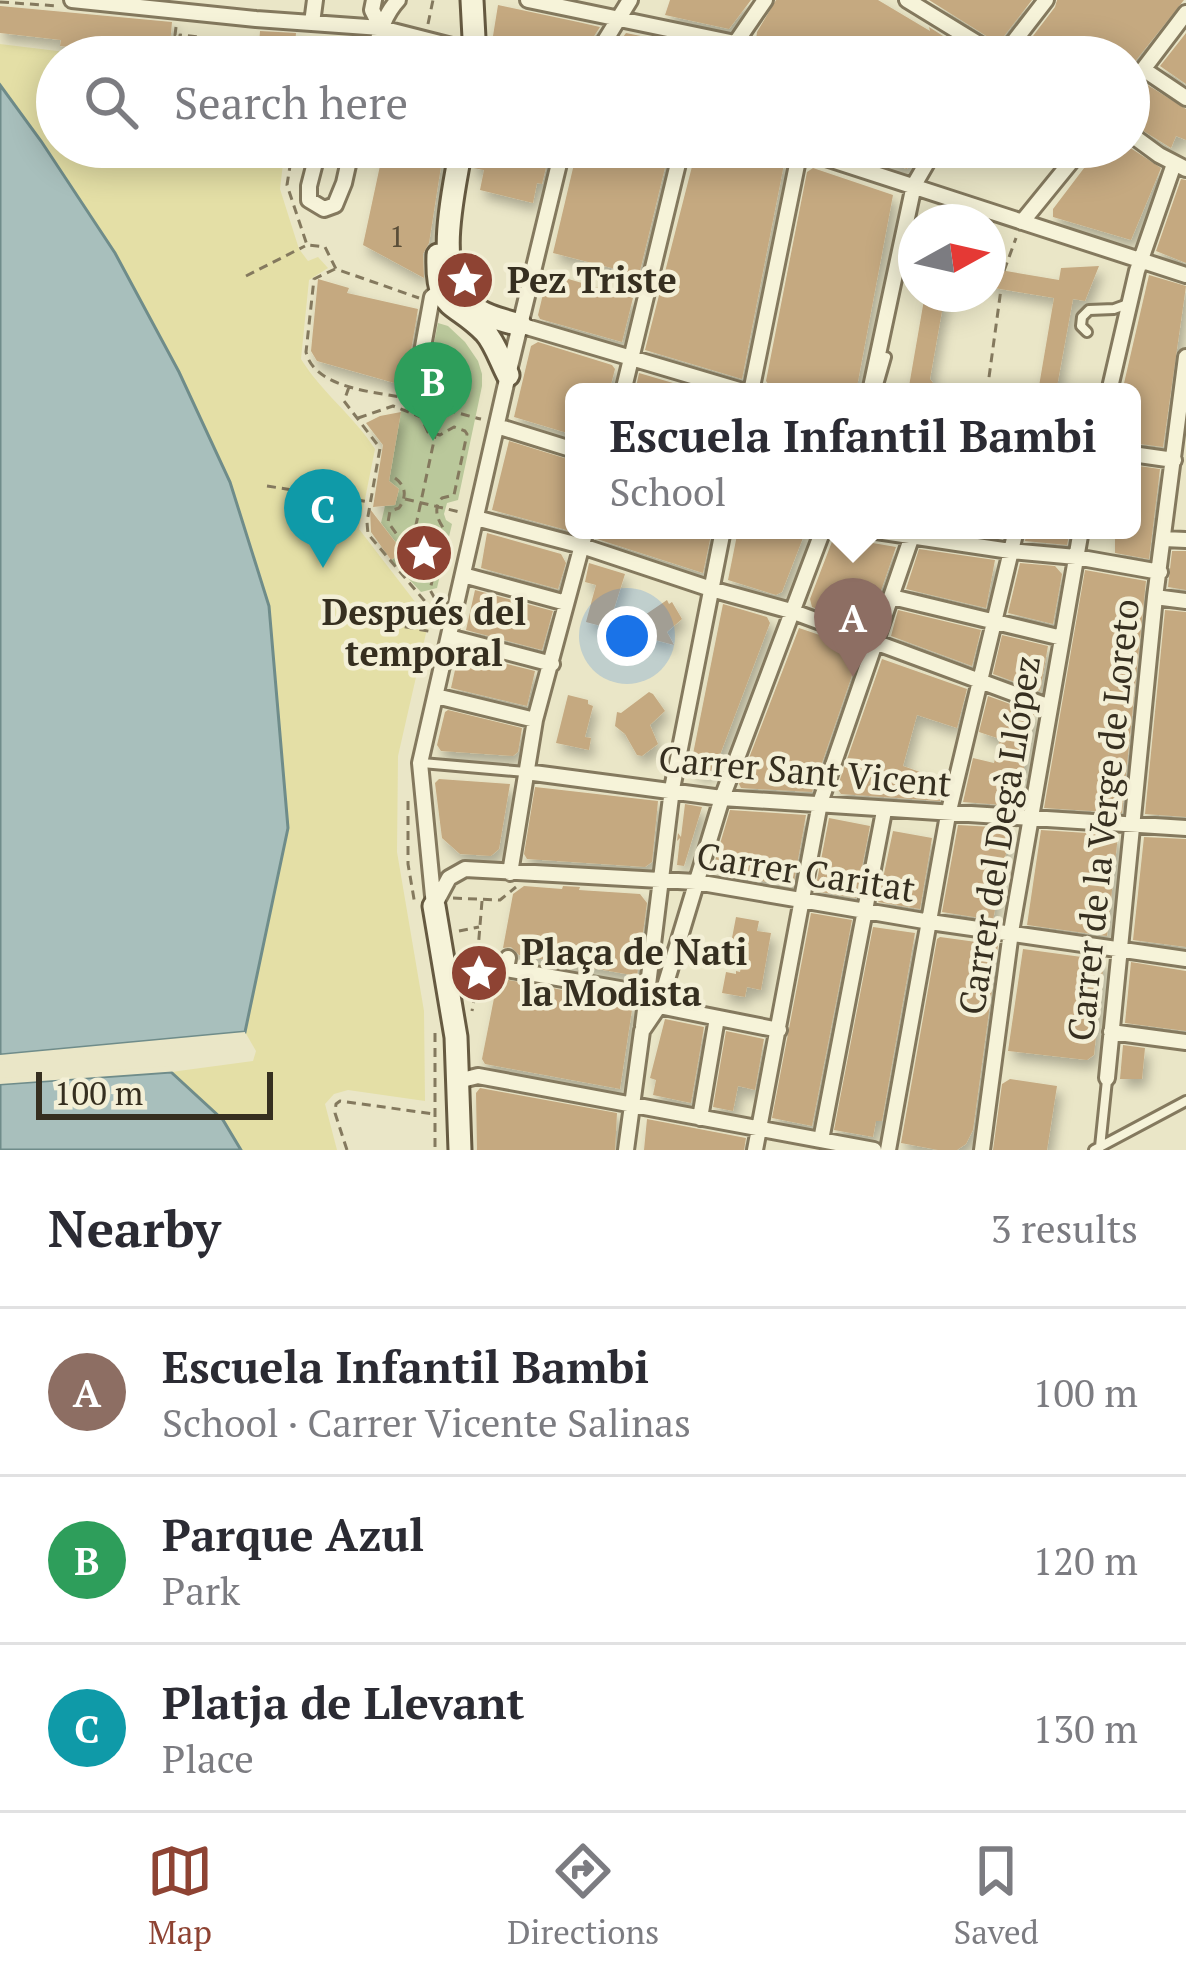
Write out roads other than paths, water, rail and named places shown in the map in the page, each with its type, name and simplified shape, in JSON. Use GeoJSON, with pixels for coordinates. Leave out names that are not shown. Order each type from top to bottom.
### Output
{"type":"FeatureCollection","features":[{"type":"Feature","properties":{"kind":"street"},"geometry":{"type":"LineString","coordinates":[[72,0],[381,28],[411,36]]}},
{"type":"Feature","properties":{"kind":"street"},"geometry":{"type":"LineString","coordinates":[[312,23],[315,0]]}},
{"type":"Feature","properties":{"kind":"street"},"geometry":{"type":"LineString","coordinates":[[374,0],[372,10],[381,28]]}},
{"type":"Feature","properties":{"kind":"street"},"geometry":{"type":"LineString","coordinates":[[379,36],[398,0]]}},
{"type":"Feature","properties":{"kind":"street"},"geometry":{"type":"LineString","coordinates":[[472,0],[479,36]]}},
{"type":"Feature","properties":{"kind":"street"},"geometry":{"type":"LineString","coordinates":[[528,0],[682,36]]}},
{"type":"Feature","properties":{"kind":"street"},"geometry":{"type":"LineString","coordinates":[[608,36],[631,0]]}},
{"type":"Feature","properties":{"kind":"street"},"geometry":{"type":"LineString","coordinates":[[741,36],[765,0]]}},
{"type":"Feature","properties":{"kind":"street"},"geometry":{"type":"LineString","coordinates":[[907,0],[966,36]]}},
{"type":"Feature","properties":{"kind":"street"},"geometry":{"type":"LineString","coordinates":[[1018,36],[1046,0]]}},
{"type":"Feature","properties":{"kind":"street"},"geometry":{"type":"LineString","coordinates":[[1150,61],[1186,13]]}},
{"type":"Feature","properties":{"kind":"street"},"geometry":{"type":"LineString","coordinates":[[1150,75],[1186,98]]}},
{"type":"Feature","properties":{"kind":"street"},"geometry":{"type":"LineString","coordinates":[[1111,383],[1140,261],[1180,166],[1150,147]]}},
{"type":"Feature","properties":{"kind":"street"},"geometry":{"type":"LineString","coordinates":[[314,168],[309,200],[324,209],[335,205],[347,168]]}},
{"type":"Feature","properties":{"kind":"street"},"geometry":{"type":"LineString","coordinates":[[458,168],[448,254],[452,276],[470,304],[489,316],[715,383]]}},
{"type":"Feature","properties":{"kind":"street"},"geometry":{"type":"LineString","coordinates":[[460,1150],[443,902],[420,763],[436,696],[442,634],[463,575],[469,515],[497,426],[558,168]]}},
{"type":"Feature","properties":{"kind":"street"},"geometry":{"type":"LineString","coordinates":[[626,383],[677,168]]}},
{"type":"Feature","properties":{"kind":"street"},"geometry":{"type":"LineString","coordinates":[[750,383],[792,168]]}},
{"type":"Feature","properties":{"kind":"street"},"geometry":{"type":"LineString","coordinates":[[862,168],[1186,275]]}},
{"type":"Feature","properties":{"kind":"street"},"geometry":{"type":"LineString","coordinates":[[875,383],[914,184],[924,168]]}},
{"type":"Feature","properties":{"kind":"street"},"geometry":{"type":"LineString","coordinates":[[1022,222],[1066,168]]}},
{"type":"Feature","properties":{"kind":"street"},"geometry":{"type":"LineString","coordinates":[[417,380],[435,301],[438,253],[452,208]]}},
{"type":"Feature","properties":{"kind":"street"},"geometry":{"type":"LineString","coordinates":[[435,301],[487,333],[508,375]]}},
{"type":"Feature","properties":{"kind":"street","name":"Carrer de la Verge de Loreto"},"geometry":{"type":"LineString","coordinates":[[1107,1078],[1155,598],[1179,482],[1174,460],[1186,357]]}},
{"type":"Feature","properties":{"kind":"street"},"geometry":{"type":"LineString","coordinates":[[497,426],[565,447]]}},
{"type":"Feature","properties":{"kind":"street"},"geometry":{"type":"LineString","coordinates":[[1141,455],[1174,460]]}},
{"type":"Feature","properties":{"kind":"street"},"geometry":{"type":"LineString","coordinates":[[469,515],[565,534]]}},
{"type":"Feature","properties":{"kind":"street"},"geometry":{"type":"LineString","coordinates":[[513,873],[536,720],[584,539]]}},
{"type":"Feature","properties":{"kind":"street"},"geometry":{"type":"LineString","coordinates":[[586,539],[711,589],[791,611],[1050,707]]}},
{"type":"Feature","properties":{"kind":"street"},"geometry":{"type":"LineString","coordinates":[[626,1150],[672,789],[721,539]]}},
{"type":"Feature","properties":{"kind":"street"},"geometry":{"type":"LineString","coordinates":[[642,1031],[659,1006],[722,798],[819,539]]}},
{"type":"Feature","properties":{"kind":"street"},"geometry":{"type":"LineString","coordinates":[[755,1150],[820,803],[912,539]]}},
{"type":"Feature","properties":{"kind":"street"},"geometry":{"type":"LineString","coordinates":[[946,539],[1160,572]]}},
{"type":"Feature","properties":{"kind":"street"},"geometry":{"type":"LineString","coordinates":[[888,1150],[948,814],[1013,539]]}},
{"type":"Feature","properties":{"kind":"street","name":"Carrer del Degà Llópez"},"geometry":{"type":"LineString","coordinates":[[982,1150],[1011,932],[1079,539]]}},
{"type":"Feature","properties":{"kind":"street"},"geometry":{"type":"LineString","coordinates":[[1164,539],[1186,540]]}},
{"type":"Feature","properties":{"kind":"street"},"geometry":{"type":"LineString","coordinates":[[463,575],[566,603]]}},
{"type":"Feature","properties":{"kind":"street"},"geometry":{"type":"LineString","coordinates":[[892,597],[1062,638]]}},
{"type":"Feature","properties":{"kind":"street"},"geometry":{"type":"LineString","coordinates":[[1155,598],[1186,601]]}},
{"type":"Feature","properties":{"kind":"street"},"geometry":{"type":"LineString","coordinates":[[442,634],[552,664]]}},
{"type":"Feature","properties":{"kind":"street"},"geometry":{"type":"LineString","coordinates":[[436,696],[536,720]]}},
{"type":"Feature","properties":{"kind":"street","name":"Carrer Sant Vicent"},"geometry":{"type":"LineString","coordinates":[[526,772],[722,798],[1186,828]]}},
{"type":"Feature","properties":{"kind":"street"},"geometry":{"type":"LineString","coordinates":[[821,1140],[884,811]]}},
{"type":"Feature","properties":{"kind":"street","name":"Carrer Caritat"},"geometry":{"type":"LineString","coordinates":[[443,902],[448,878],[465,869],[696,882],[1186,959]]}},
{"type":"Feature","properties":{"kind":"street"},"geometry":{"type":"LineString","coordinates":[[504,963],[506,969],[637,992]]}},
{"type":"Feature","properties":{"kind":"street"},"geometry":{"type":"LineString","coordinates":[[659,1006],[779,1030]]}},
{"type":"Feature","properties":{"kind":"street"},"geometry":{"type":"LineString","coordinates":[[700,1118],[717,1018]]}},
{"type":"Feature","properties":{"kind":"street"},"geometry":{"type":"LineString","coordinates":[[1112,1032],[1186,1042]]}},
{"type":"Feature","properties":{"kind":"street"},"geometry":{"type":"LineString","coordinates":[[458,1081],[478,1076],[874,1150]]}},
{"type":"Feature","properties":{"kind":"lane"},"geometry":{"type":"LineString","coordinates":[[1087,332],[1081,326],[1089,310],[1124,307],[1131,294]]}},
{"type":"Feature","properties":{"kind":"lane"},"geometry":{"type":"LineString","coordinates":[[876,383],[886,357]]}},
{"type":"Feature","properties":{"kind":"lane","name":"Carrer Sant Vicent"},"geometry":{"type":"LineString","coordinates":[[420,763],[526,772]]}},
{"type":"Feature","properties":{"kind":"lane","name":"Carrer de la Verge de Loreto"},"geometry":{"type":"LineString","coordinates":[[1097,1148],[1107,1078]]}},
{"type":"Feature","properties":{"kind":"lane"},"geometry":{"type":"LineString","coordinates":[[1097,1148],[1186,1101]]}},
{"type":"Feature","properties":{"kind":"water"},"geometry":{"type":"Polygon","coordinates":[[[0,85],[36,134],[36,168],[59,168],[115,253],[179,372],[230,482],[269,606],[288,828],[245,1032],[0,1055],[0,85]]]}},
{"type":"Feature","properties":{"kind":"water"},"geometry":{"type":"Polygon","coordinates":[[[171,1072],[223,1120],[241,1150],[0,1150],[0,1084],[171,1072]]]}},
{"type":"Feature","properties":{"kind":"place","name":"Pez Triste"},"geometry":{"type":"Point","coordinates":[465,280]}},
{"type":"Feature","properties":{"kind":"place","name":"Parque Azul"},"geometry":{"type":"Point","coordinates":[433,441]}},
{"type":"Feature","properties":{"kind":"place","name":"Después del temporal"},"geometry":{"type":"Point","coordinates":[424,553]}},
{"type":"Feature","properties":{"kind":"place","name":"Platja de Llevant"},"geometry":{"type":"Point","coordinates":[323,568]}},
{"type":"Feature","properties":{"kind":"place","name":"Escuela Infantil Bambi"},"geometry":{"type":"Point","coordinates":[853,677]}},
{"type":"Feature","properties":{"kind":"place","name":"Plaça de Nati la Modista"},"geometry":{"type":"Point","coordinates":[479,973]}}]}
